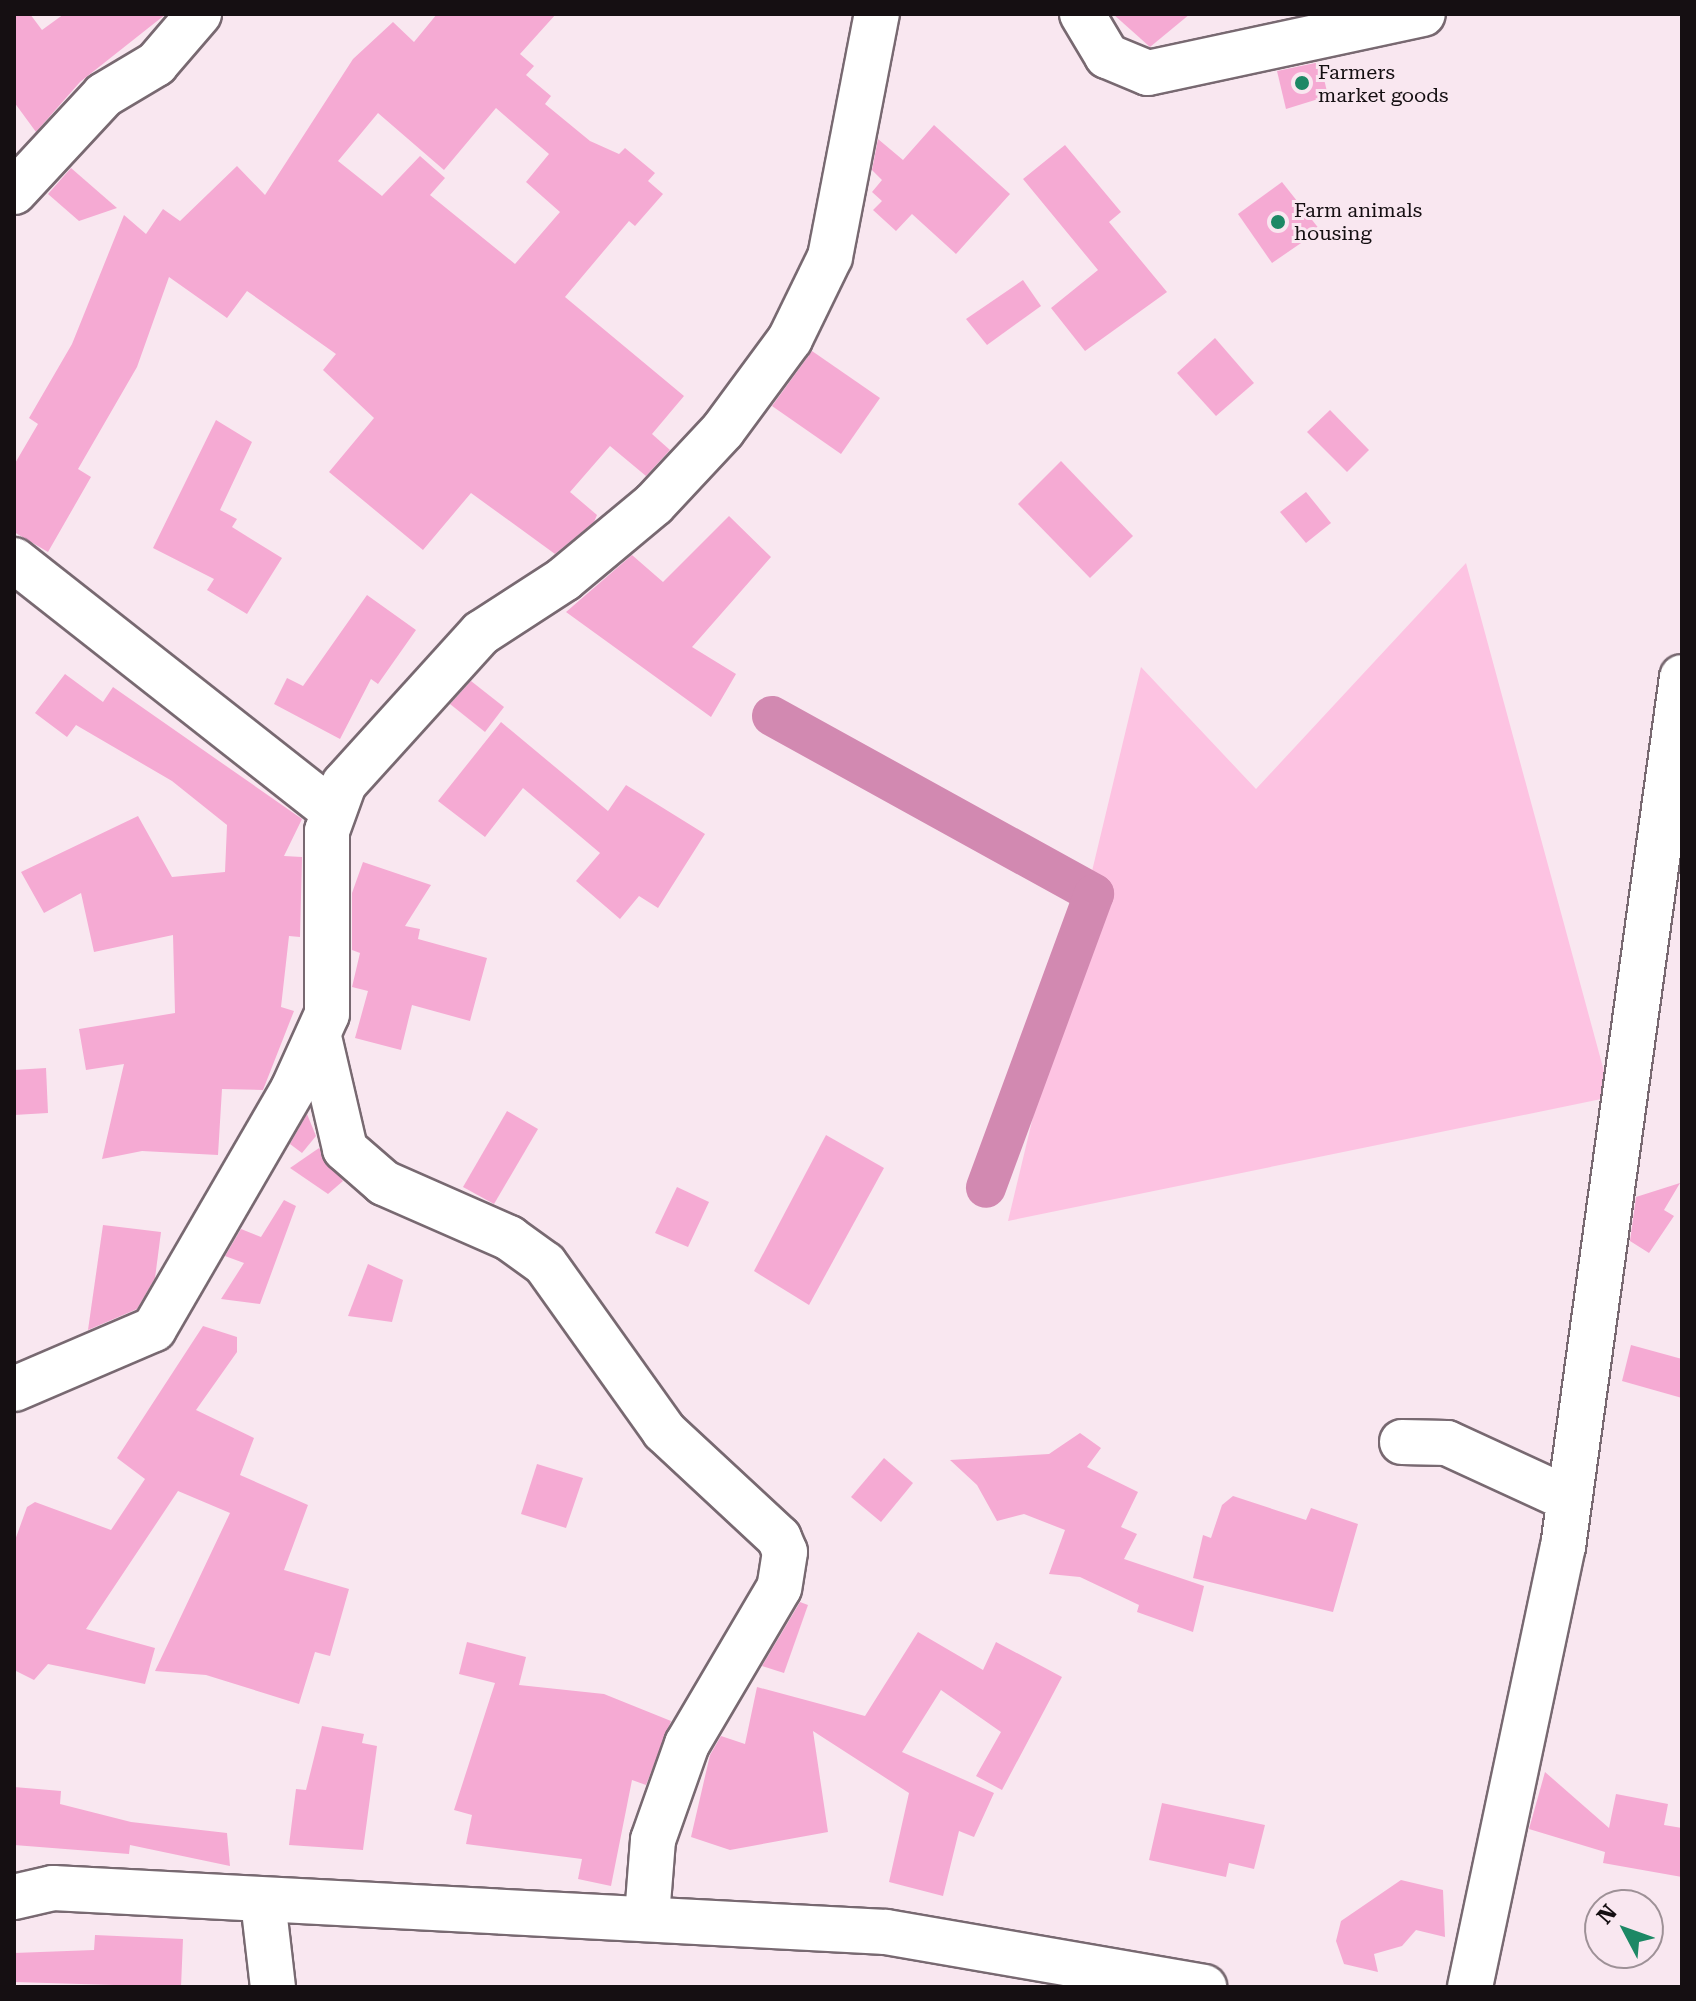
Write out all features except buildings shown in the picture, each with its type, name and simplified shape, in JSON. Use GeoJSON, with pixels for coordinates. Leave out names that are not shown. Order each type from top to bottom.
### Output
{"type":"FeatureCollection","features":[{"type":"Feature","properties":{"kind":"street"},"geometry":{"type":"LineString","coordinates":[[14,192],[104,95],[156,64],[199,14]]}},
{"type":"Feature","properties":{"kind":"street"},"geometry":{"type":"LineString","coordinates":[[14,1389],[154,1329],[201,1259],[319,1037],[327,1014],[330,809],[344,784],[481,633],[564,579],[654,504],[723,430],[790,339],[830,257],[877,14]]}},
{"type":"Feature","properties":{"kind":"street"},"geometry":{"type":"LineString","coordinates":[[1082,14],[1107,56],[1148,73],[1423,14]]}},
{"type":"Feature","properties":{"kind":"street"},"geometry":{"type":"LineString","coordinates":[[14,560],[330,809]]}},
{"type":"Feature","properties":{"kind":"street"},"geometry":{"type":"LineString","coordinates":[[1470,1987],[1569,1499],[1682,677]]}},
{"type":"Feature","properties":{"kind":"street"},"geometry":{"type":"LineString","coordinates":[[319,1037],[329,1109],[345,1149],[384,1183],[509,1238],[545,1264],[664,1431],[779,1538],[785,1552],[779,1588],[683,1756],[653,1840],[647,1916]]}},
{"type":"Feature","properties":{"kind":"street"},"geometry":{"type":"LineString","coordinates":[[1402,1442],[1447,1443],[1569,1499]]}},
{"type":"Feature","properties":{"kind":"street"},"geometry":{"type":"LineString","coordinates":[[14,1897],[53,1888],[263,1901],[647,1916],[886,1932],[1204,1987]]}},
{"type":"Feature","properties":{"kind":"street"},"geometry":{"type":"LineString","coordinates":[[263,1901],[273,1987]]}},
{"type":"Feature","properties":{"kind":"shaded area"},"geometry":{"type":"Polygon","coordinates":[[[1466,563],[1611,1097],[1008,1221],[1141,667],[1256,789],[1466,563]]]}},
{"type":"Feature","properties":{"kind":"waterway"},"geometry":{"type":"LineString","coordinates":[[772,716],[1094,894],[986,1188]]}},
{"type":"Feature","properties":{"kind":"place","name":"Farmers market goods"},"geometry":{"type":"Point","coordinates":[1302,83]}},
{"type":"Feature","properties":{"kind":"place","name":"Farm animals housing"},"geometry":{"type":"Point","coordinates":[1278,222]}}]}
